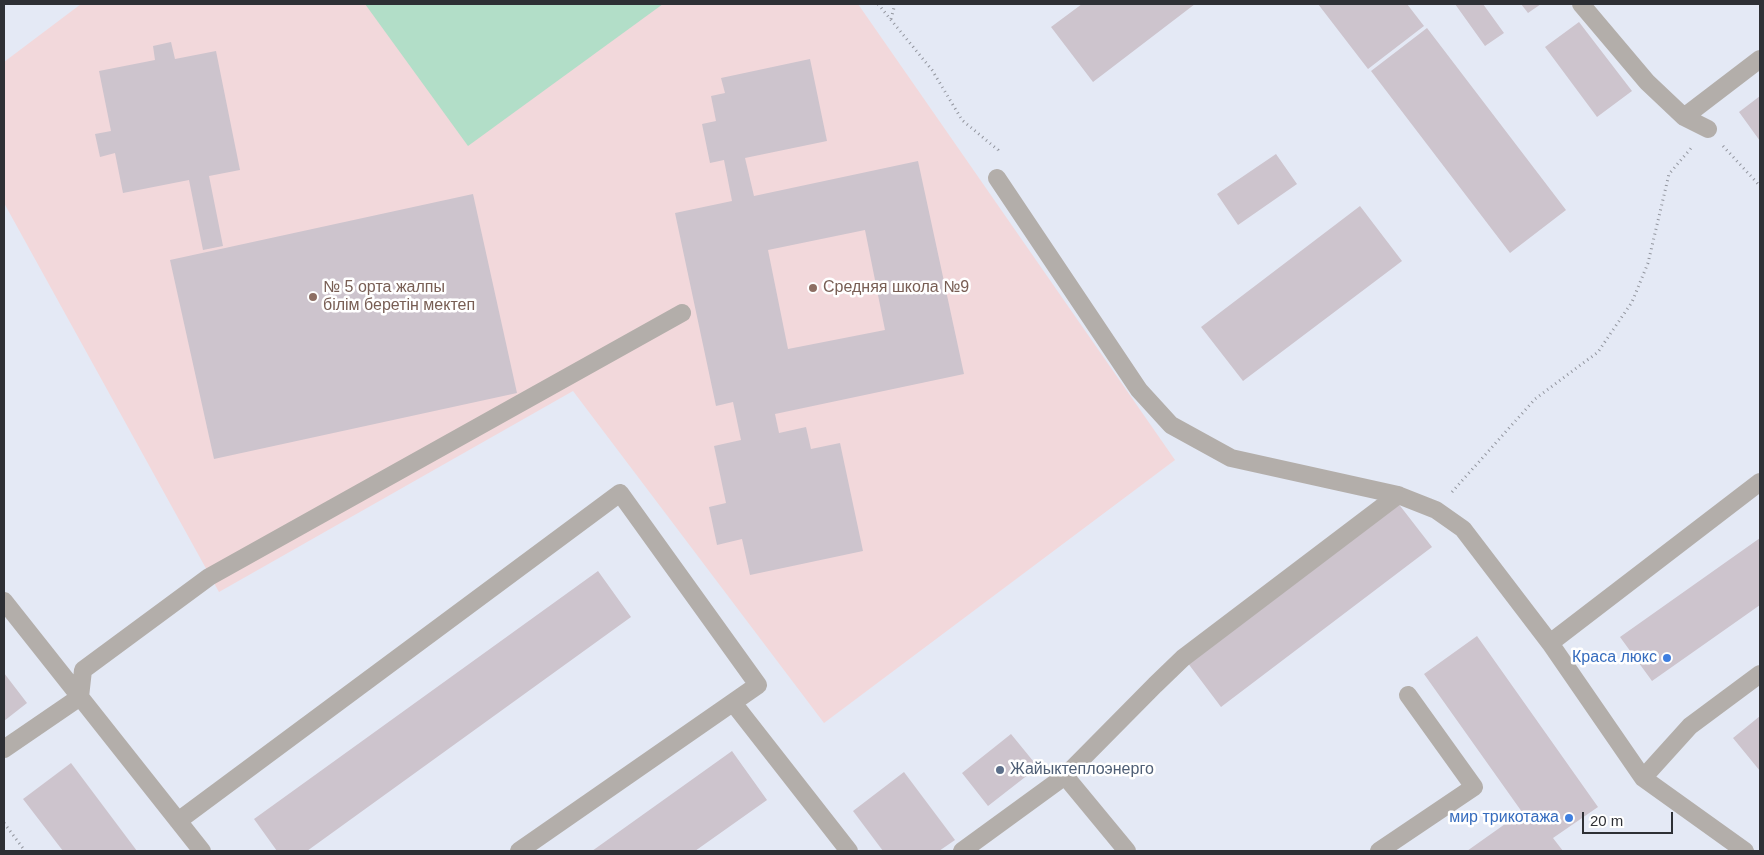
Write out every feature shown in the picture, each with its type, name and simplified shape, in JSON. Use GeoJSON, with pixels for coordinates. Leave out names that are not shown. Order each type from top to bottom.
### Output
{"type":"FeatureCollection","features":[{"type":"Feature","properties":{"kind":"lane"},"geometry":{"type":"LineString","coordinates":[[1581,4],[1647,82],[1684,117],[1708,129]]}},
{"type":"Feature","properties":{"kind":"lane"},"geometry":{"type":"LineString","coordinates":[[1684,117],[1760,59]]}},
{"type":"Feature","properties":{"kind":"lane"},"geometry":{"type":"LineString","coordinates":[[997,178],[1139,390],[1171,425],[1231,458],[1398,495],[1436,510],[1463,530],[1550,643],[1643,778],[1745,851]]}},
{"type":"Feature","properties":{"kind":"lane"},"geometry":{"type":"LineString","coordinates":[[4,749],[80,697],[83,670],[200,582],[682,313]]}},
{"type":"Feature","properties":{"kind":"lane"},"geometry":{"type":"LineString","coordinates":[[1550,643],[1760,482]]}},
{"type":"Feature","properties":{"kind":"lane"},"geometry":{"type":"LineString","coordinates":[[178,821],[620,493],[758,685],[734,704],[520,851]]}},
{"type":"Feature","properties":{"kind":"lane"},"geometry":{"type":"LineString","coordinates":[[962,851],[1065,776],[1183,658],[1398,495]]}},
{"type":"Feature","properties":{"kind":"lane"},"geometry":{"type":"LineString","coordinates":[[4,601],[202,851]]}},
{"type":"Feature","properties":{"kind":"lane"},"geometry":{"type":"LineString","coordinates":[[1643,778],[1690,726],[1760,674]]}},
{"type":"Feature","properties":{"kind":"lane"},"geometry":{"type":"LineString","coordinates":[[1379,851],[1474,787],[1408,695]]}},
{"type":"Feature","properties":{"kind":"lane"},"geometry":{"type":"LineString","coordinates":[[734,704],[849,851]]}},
{"type":"Feature","properties":{"kind":"lane"},"geometry":{"type":"LineString","coordinates":[[1065,776],[1127,851]]}},
{"type":"Feature","properties":{"kind":"path"},"geometry":{"type":"LineString","coordinates":[[878,4],[932,70],[962,120],[998,150],[1003,165],[997,178]]}},
{"type":"Feature","properties":{"kind":"path"},"geometry":{"type":"LineString","coordinates":[[891,20],[895,4]]}},
{"type":"Feature","properties":{"kind":"path"},"geometry":{"type":"LineString","coordinates":[[1436,510],[1535,399],[1598,352],[1632,302],[1645,271],[1669,174],[1708,129],[1760,186]]}},
{"type":"Feature","properties":{"kind":"path"},"geometry":{"type":"LineString","coordinates":[[4,822],[25,851]]}},
{"type":"Feature","properties":{"kind":"shaded area"},"geometry":{"type":"Polygon","coordinates":[[[81,4],[858,4],[1175,460],[824,723],[573,391],[219,592],[4,203],[4,62],[81,4]]]}},
{"type":"Feature","properties":{"kind":"green space"},"geometry":{"type":"Polygon","coordinates":[[[365,4],[663,4],[468,146],[365,4]]]}},
{"type":"Feature","properties":{"kind":"building"},"geometry":{"type":"Polygon","coordinates":[[[1082,4],[1195,4],[1093,82],[1051,27],[1082,4]]]}},
{"type":"Feature","properties":{"kind":"building"},"geometry":{"type":"Polygon","coordinates":[[[1318,4],[1407,4],[1424,26],[1368,69],[1318,4]]]}},
{"type":"Feature","properties":{"kind":"building"},"geometry":{"type":"Polygon","coordinates":[[[1455,4],[1483,4],[1504,33],[1485,46],[1455,4]]]}},
{"type":"Feature","properties":{"kind":"building"},"geometry":{"type":"Polygon","coordinates":[[[1521,4],[1541,4],[1528,13],[1521,4]]]}},
{"type":"Feature","properties":{"kind":"building"},"geometry":{"type":"Polygon","coordinates":[[[1579,22],[1632,91],[1597,117],[1545,47],[1579,22]]]}},
{"type":"Feature","properties":{"kind":"building"},"geometry":{"type":"Polygon","coordinates":[[[1427,28],[1566,210],[1510,253],[1371,71],[1427,28]]]}},
{"type":"Feature","properties":{"kind":"building"},"geometry":{"type":"Polygon","coordinates":[[[171,42],[175,59],[216,51],[240,170],[209,176],[223,246],[203,250],[189,180],[123,193],[115,153],[100,157],[95,134],[111,131],[99,71],[155,60],[153,46],[171,42]]]}},
{"type":"Feature","properties":{"kind":"building"},"geometry":{"type":"Polygon","coordinates":[[[810,59],[827,141],[745,158],[754,196],[918,161],[964,374],[775,414],[779,433],[806,427],[811,449],[840,443],[863,551],[750,575],[742,539],[717,545],[709,507],[726,503],[714,446],[741,440],[733,402],[716,406],[675,213],[732,201],[724,160],[710,163],[702,124],[716,121],[711,96],[725,93],[721,78],[810,59]],[[865,230],[768,250],[788,349],[885,330],[865,230]]]}},
{"type":"Feature","properties":{"kind":"building"},"geometry":{"type":"Polygon","coordinates":[[[1760,96],[1760,141],[1739,112],[1760,96]]]}},
{"type":"Feature","properties":{"kind":"building"},"geometry":{"type":"Polygon","coordinates":[[[1276,154],[1297,184],[1238,225],[1217,194],[1276,154]]]}},
{"type":"Feature","properties":{"kind":"building"},"geometry":{"type":"Polygon","coordinates":[[[473,194],[517,393],[214,459],[170,260],[473,194]]]}},
{"type":"Feature","properties":{"kind":"building"},"geometry":{"type":"Polygon","coordinates":[[[1360,206],[1402,261],[1243,381],[1201,327],[1360,206]]]}},
{"type":"Feature","properties":{"kind":"building"},"geometry":{"type":"Polygon","coordinates":[[[1394,498],[1432,547],[1221,707],[1184,658],[1394,498]]]}},
{"type":"Feature","properties":{"kind":"building"},"geometry":{"type":"Polygon","coordinates":[[[1760,538],[1760,605],[1652,681],[1620,637],[1760,538]]]}},
{"type":"Feature","properties":{"kind":"building"},"geometry":{"type":"Polygon","coordinates":[[[598,571],[631,617],[307,851],[277,851],[254,819],[598,571]]]}},
{"type":"Feature","properties":{"kind":"building"},"geometry":{"type":"Polygon","coordinates":[[[1477,636],[1598,807],[1553,838],[1563,851],[1467,851],[1522,812],[1424,674],[1477,636]]]}},
{"type":"Feature","properties":{"kind":"building"},"geometry":{"type":"Polygon","coordinates":[[[4,673],[27,703],[4,721],[4,673]]]}},
{"type":"Feature","properties":{"kind":"building"},"geometry":{"type":"Polygon","coordinates":[[[1760,716],[1760,771],[1733,738],[1760,716]]]}},
{"type":"Feature","properties":{"kind":"building","name":"Жайыктеплоэнерго"},"geometry":{"type":"Polygon","coordinates":[[[1011,734],[1038,767],[988,806],[962,773],[1011,734]]]}},
{"type":"Feature","properties":{"kind":"building"},"geometry":{"type":"Polygon","coordinates":[[[732,751],[767,800],[695,851],[592,851],[732,751]]]}},
{"type":"Feature","properties":{"kind":"building"},"geometry":{"type":"Polygon","coordinates":[[[71,763],[137,851],[63,851],[23,799],[71,763]]]}},
{"type":"Feature","properties":{"kind":"building"},"geometry":{"type":"Polygon","coordinates":[[[904,772],[955,840],[939,851],[883,851],[853,811],[904,772]]]}},
{"type":"Feature","properties":{"kind":"place","name":"Средняя школа №9"},"geometry":{"type":"Point","coordinates":[813,288]}},
{"type":"Feature","properties":{"kind":"place","name":"№ 5 орта жалпы білім беретін мектеп"},"geometry":{"type":"Point","coordinates":[313,297]}},
{"type":"Feature","properties":{"kind":"place","name":"Краса люкс"},"geometry":{"type":"Point","coordinates":[1667,658]}},
{"type":"Feature","properties":{"kind":"place","name":"Жайыктеплоэнерго"},"geometry":{"type":"Point","coordinates":[1000,770]}},
{"type":"Feature","properties":{"kind":"place","name":"мир трикотажа"},"geometry":{"type":"Point","coordinates":[1569,818]}}]}
